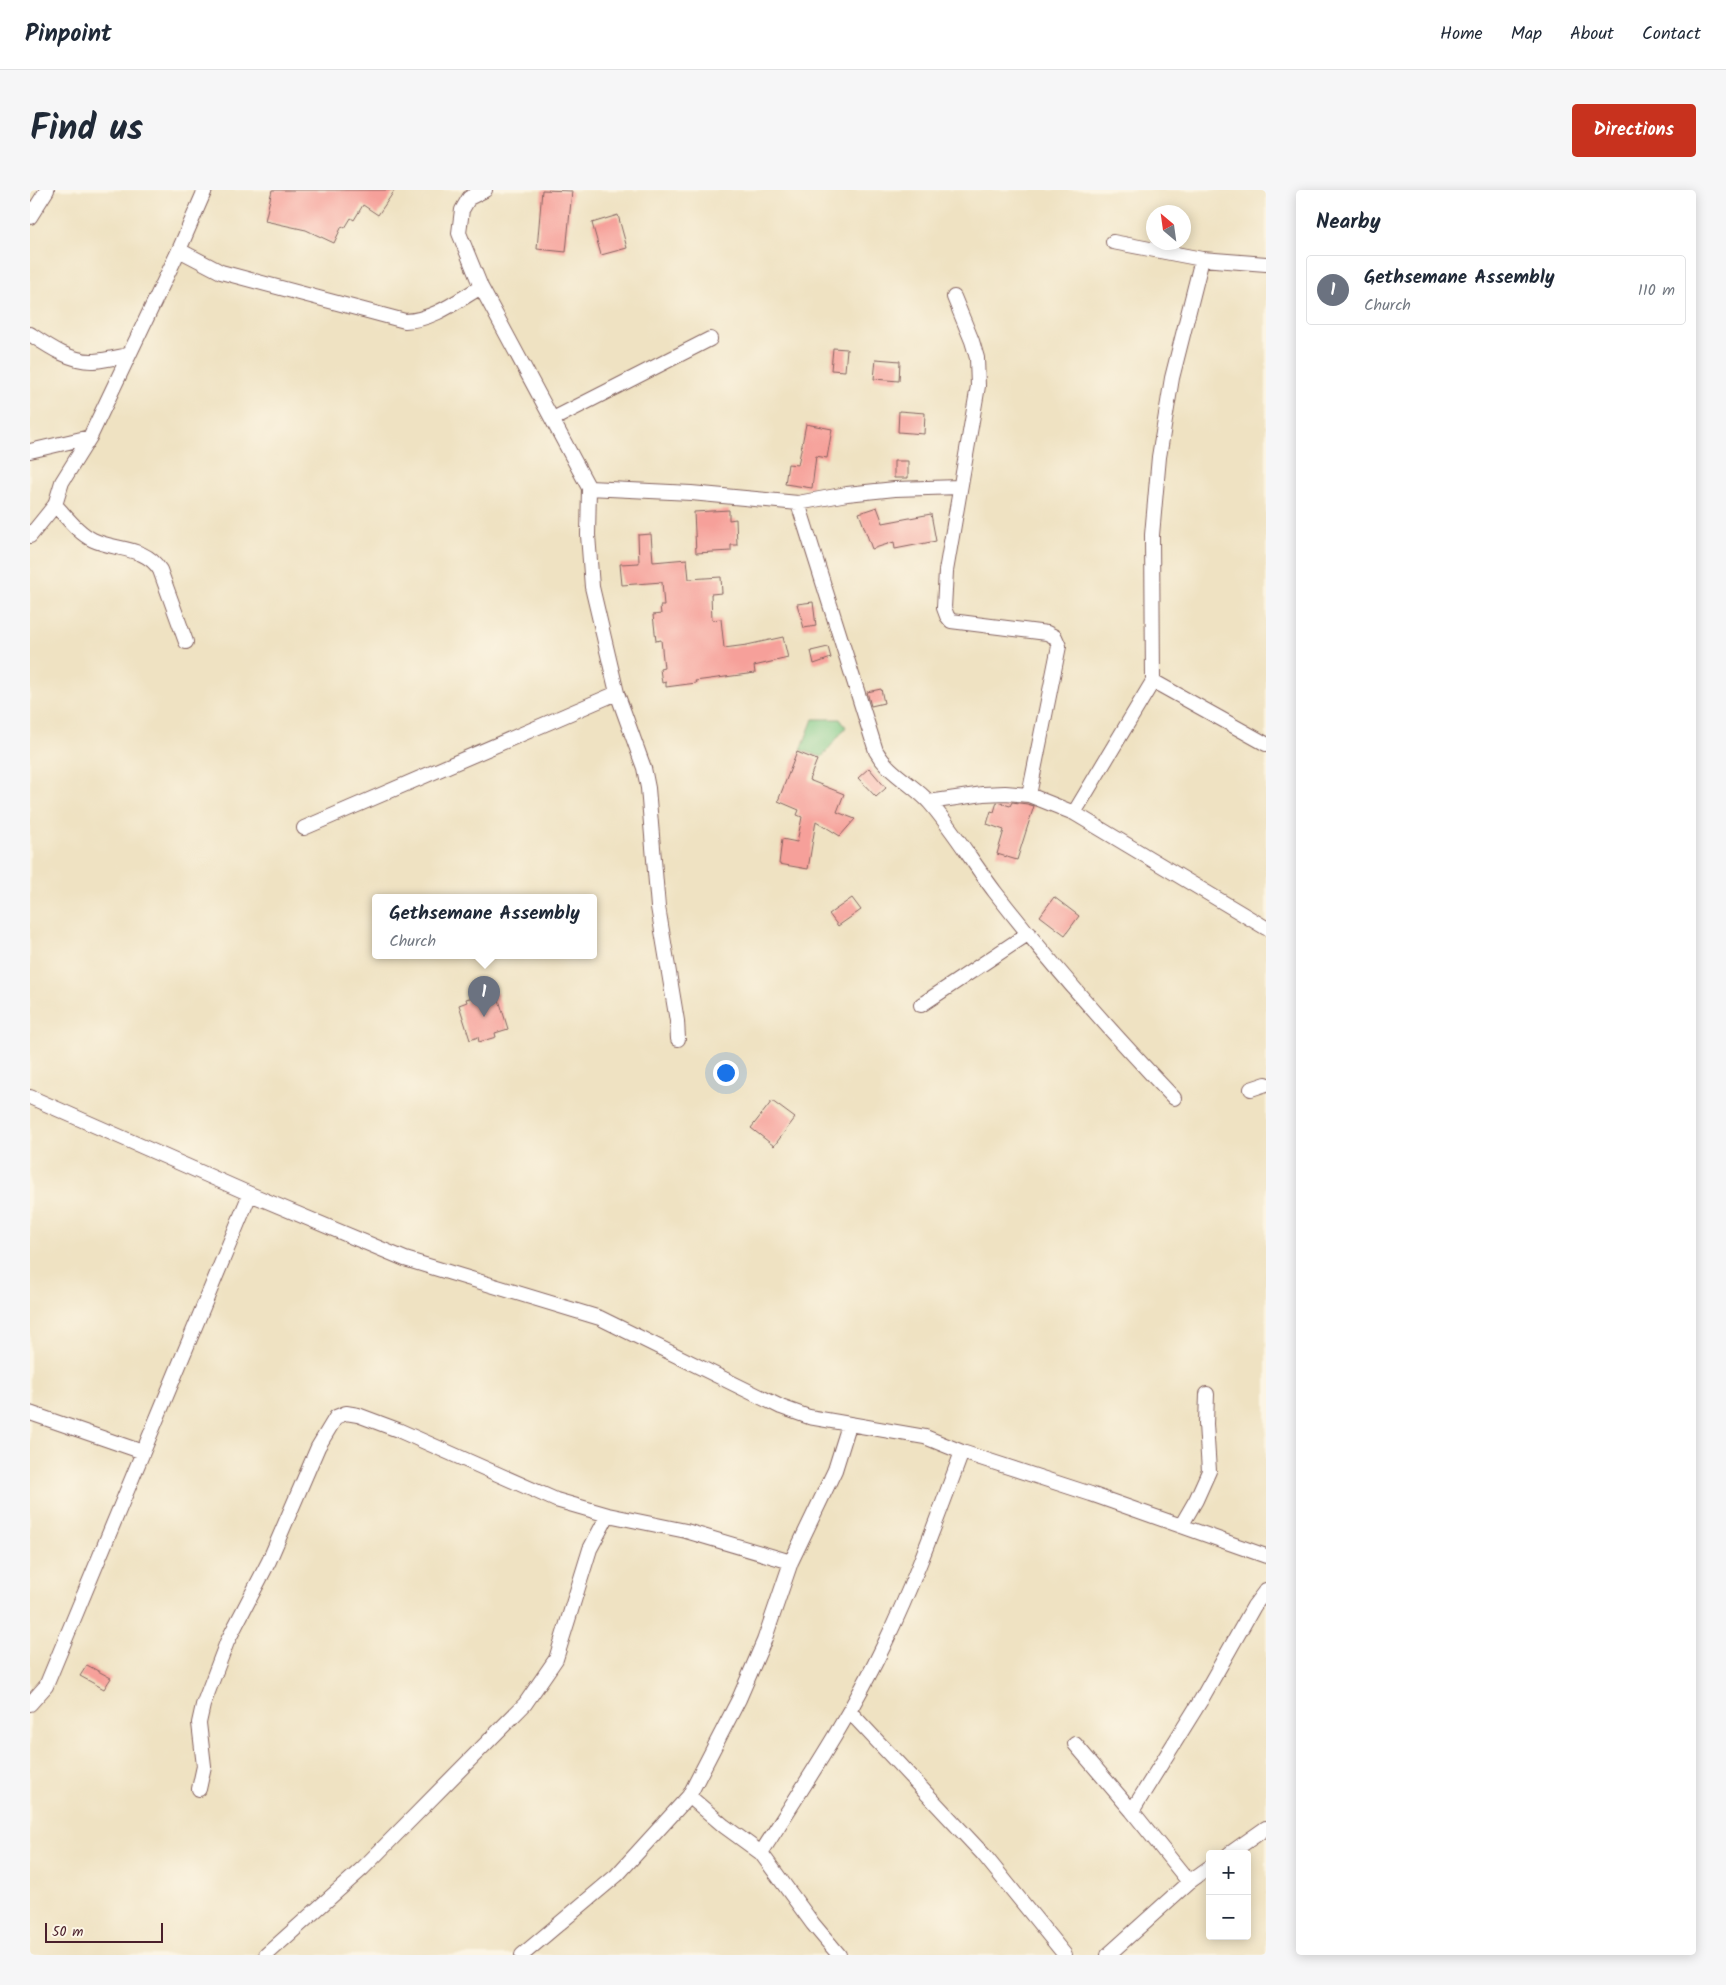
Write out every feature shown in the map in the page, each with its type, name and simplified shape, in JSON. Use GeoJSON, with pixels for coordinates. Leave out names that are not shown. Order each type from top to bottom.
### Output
{"type":"FeatureCollection","features":[{"type":"Feature","properties":{"kind":"street"},"geometry":{"type":"LineString","coordinates":[[30,216],[47,190]]}},
{"type":"Feature","properties":{"kind":"street"},"geometry":{"type":"LineString","coordinates":[[30,536],[56,506],[62,482],[90,437],[179,250],[205,190]]}},
{"type":"Feature","properties":{"kind":"street"},"geometry":{"type":"LineString","coordinates":[[485,190],[469,198],[462,210],[458,233],[481,287],[554,419],[589,488],[588,535],[592,588],[617,693],[644,768],[648,788],[658,907],[677,1021],[678,1039]]}},
{"type":"Feature","properties":{"kind":"street"},"geometry":{"type":"LineString","coordinates":[[1113,242],[1202,259],[1266,264]]}},
{"type":"Feature","properties":{"kind":"street"},"geometry":{"type":"LineString","coordinates":[[179,250],[221,272],[405,321],[429,317],[481,287]]}},
{"type":"Feature","properties":{"kind":"street"},"geometry":{"type":"LineString","coordinates":[[1074,813],[1152,681],[1152,535],[1159,457],[1172,378],[1202,259]]}},
{"type":"Feature","properties":{"kind":"street"},"geometry":{"type":"LineString","coordinates":[[954,297],[974,349],[978,386],[946,571],[944,608],[951,621],[1047,633],[1055,637],[1059,646],[1029,795]]}},
{"type":"Feature","properties":{"kind":"street"},"geometry":{"type":"LineString","coordinates":[[30,334],[51,348],[73,357],[93,361],[129,355]]}},
{"type":"Feature","properties":{"kind":"street"},"geometry":{"type":"LineString","coordinates":[[554,419],[710,339]]}},
{"type":"Feature","properties":{"kind":"street"},"geometry":{"type":"LineString","coordinates":[[30,451],[90,437]]}},
{"type":"Feature","properties":{"kind":"street"},"geometry":{"type":"LineString","coordinates":[[589,488],[798,503],[847,494],[895,489],[960,487]]}},
{"type":"Feature","properties":{"kind":"street"},"geometry":{"type":"LineString","coordinates":[[798,503],[876,751],[889,768],[929,802],[995,891],[1029,933],[1121,1043],[1174,1098]]}},
{"type":"Feature","properties":{"kind":"street"},"geometry":{"type":"LineString","coordinates":[[56,506],[83,534],[93,540],[146,555],[154,561],[160,570],[186,642]]}},
{"type":"Feature","properties":{"kind":"street"},"geometry":{"type":"LineString","coordinates":[[1152,681],[1266,744]]}},
{"type":"Feature","properties":{"kind":"street"},"geometry":{"type":"LineString","coordinates":[[304,828],[617,693]]}},
{"type":"Feature","properties":{"kind":"street"},"geometry":{"type":"LineString","coordinates":[[929,802],[983,794],[1029,795],[1074,813],[1266,928]]}},
{"type":"Feature","properties":{"kind":"street"},"geometry":{"type":"LineString","coordinates":[[921,1005],[1029,933]]}},
{"type":"Feature","properties":{"kind":"street"},"geometry":{"type":"LineString","coordinates":[[1251,1089],[1266,1084]]}},
{"type":"Feature","properties":{"kind":"street"},"geometry":{"type":"LineString","coordinates":[[30,1097],[250,1194],[405,1259],[600,1318],[781,1407],[809,1417],[925,1437],[962,1452],[1266,1556]]}},
{"type":"Feature","properties":{"kind":"street"},"geometry":{"type":"LineString","coordinates":[[30,1704],[46,1686],[250,1194]]}},
{"type":"Feature","properties":{"kind":"street"},"geometry":{"type":"LineString","coordinates":[[1181,1526],[1196,1500],[1209,1471],[1206,1424],[1207,1394]]}},
{"type":"Feature","properties":{"kind":"street"},"geometry":{"type":"LineString","coordinates":[[30,1413],[143,1452]]}},
{"type":"Feature","properties":{"kind":"street"},"geometry":{"type":"LineString","coordinates":[[199,1789],[204,1766],[199,1723],[203,1705],[227,1642],[269,1560],[318,1447],[336,1417],[346,1413],[358,1415],[398,1430],[556,1500],[608,1516],[686,1531],[792,1562]]}},
{"type":"Feature","properties":{"kind":"street"},"geometry":{"type":"LineString","coordinates":[[522,1955],[617,1875],[689,1796],[739,1699],[764,1641],[792,1562],[835,1470],[849,1424]]}},
{"type":"Feature","properties":{"kind":"street"},"geometry":{"type":"LineString","coordinates":[[761,1853],[850,1712],[885,1643],[915,1575],[962,1452]]}},
{"type":"Feature","properties":{"kind":"street"},"geometry":{"type":"LineString","coordinates":[[266,1955],[363,1868],[525,1704],[556,1659],[590,1549],[608,1516]]}},
{"type":"Feature","properties":{"kind":"street"},"geometry":{"type":"LineString","coordinates":[[1132,1811],[1201,1700],[1254,1606],[1266,1590]]}},
{"type":"Feature","properties":{"kind":"street"},"geometry":{"type":"LineString","coordinates":[[850,1712],[984,1855],[1065,1955]]}},
{"type":"Feature","properties":{"kind":"street"},"geometry":{"type":"LineString","coordinates":[[1074,1744],[1132,1811],[1189,1882]]}},
{"type":"Feature","properties":{"kind":"street"},"geometry":{"type":"LineString","coordinates":[[689,1796],[724,1826],[761,1853],[813,1924],[839,1955]]}},
{"type":"Feature","properties":{"kind":"street"},"geometry":{"type":"LineString","coordinates":[[1235,1850],[1266,1828]]}},
{"type":"Feature","properties":{"kind":"street"},"geometry":{"type":"LineString","coordinates":[[1108,1955],[1189,1882],[1206,1870]]}},
{"type":"Feature","properties":{"kind":"green space"},"geometry":{"type":"Polygon","coordinates":[[[813,719],[840,719],[846,727],[822,757],[801,750],[813,719]]]}},
{"type":"Feature","properties":{"kind":"building"},"geometry":{"type":"Polygon","coordinates":[[[272,190],[395,190],[378,215],[363,205],[354,220],[351,218],[345,228],[342,226],[334,243],[306,230],[265,221],[272,190]]]}},
{"type":"Feature","properties":{"kind":"building"},"geometry":{"type":"Polygon","coordinates":[[[542,190],[572,191],[566,252],[537,249],[542,190]]]}},
{"type":"Feature","properties":{"kind":"building"},"geometry":{"type":"Polygon","coordinates":[[[618,215],[627,248],[601,255],[592,223],[618,215]]]}},
{"type":"Feature","properties":{"kind":"building"},"geometry":{"type":"Polygon","coordinates":[[[833,348],[847,349],[845,371],[831,370],[833,348]]]}},
{"type":"Feature","properties":{"kind":"building"},"geometry":{"type":"Polygon","coordinates":[[[876,359],[900,361],[899,381],[874,379],[876,359]]]}},
{"type":"Feature","properties":{"kind":"building"},"geometry":{"type":"Polygon","coordinates":[[[899,411],[925,413],[924,434],[898,432],[899,411]]]}},
{"type":"Feature","properties":{"kind":"building"},"geometry":{"type":"Polygon","coordinates":[[[806,424],[832,429],[827,458],[816,456],[812,488],[785,484],[788,464],[798,465],[806,424]]]}},
{"type":"Feature","properties":{"kind":"building"},"geometry":{"type":"Polygon","coordinates":[[[894,461],[908,461],[908,478],[894,478],[894,461]]]}},
{"type":"Feature","properties":{"kind":"building"},"geometry":{"type":"Polygon","coordinates":[[[877,507],[883,523],[931,514],[936,541],[895,549],[894,542],[872,549],[859,513],[877,507]]]}},
{"type":"Feature","properties":{"kind":"building"},"geometry":{"type":"Polygon","coordinates":[[[729,510],[729,520],[736,519],[737,545],[731,545],[731,551],[696,553],[694,512],[729,510]]]}},
{"type":"Feature","properties":{"kind":"building"},"geometry":{"type":"Polygon","coordinates":[[[651,534],[653,562],[687,559],[689,579],[721,577],[722,593],[711,594],[712,620],[721,619],[724,648],[783,637],[788,658],[754,666],[755,673],[666,687],[666,682],[662,683],[660,669],[664,668],[661,640],[656,641],[653,615],[661,614],[660,606],[664,606],[662,582],[622,585],[620,564],[639,563],[638,535],[651,534]]]}},
{"type":"Feature","properties":{"kind":"building"},"geometry":{"type":"Polygon","coordinates":[[[813,602],[816,626],[804,628],[797,604],[813,602]]]}},
{"type":"Feature","properties":{"kind":"building"},"geometry":{"type":"Polygon","coordinates":[[[828,647],[831,658],[814,664],[811,651],[828,647]]]}},
{"type":"Feature","properties":{"kind":"building"},"geometry":{"type":"Polygon","coordinates":[[[881,689],[884,703],[871,706],[867,692],[881,689]]]}},
{"type":"Feature","properties":{"kind":"building"},"geometry":{"type":"Polygon","coordinates":[[[797,752],[817,760],[809,780],[844,794],[837,812],[855,819],[840,836],[816,821],[808,869],[779,864],[782,839],[797,842],[802,817],[797,815],[799,810],[778,801],[797,752]]]}},
{"type":"Feature","properties":{"kind":"building"},"geometry":{"type":"Polygon","coordinates":[[[869,768],[886,788],[876,797],[858,778],[869,768]]]}},
{"type":"Feature","properties":{"kind":"building"},"geometry":{"type":"Polygon","coordinates":[[[997,802],[1010,806],[1012,802],[1034,806],[1017,860],[997,854],[1004,830],[987,824],[991,811],[994,812],[997,802]]]}},
{"type":"Feature","properties":{"kind":"building"},"geometry":{"type":"Polygon","coordinates":[[[1054,897],[1079,916],[1065,935],[1040,916],[1054,897]]]}},
{"type":"Feature","properties":{"kind":"building"},"geometry":{"type":"Polygon","coordinates":[[[852,898],[861,910],[838,926],[829,914],[852,898]]]}},
{"type":"Feature","properties":{"kind":"building"},"geometry":{"type":"Polygon","coordinates":[[[488,993],[488,995],[497,993],[508,1029],[495,1033],[496,1037],[479,1042],[478,1037],[470,1040],[459,1005],[467,1002],[466,999],[488,993]]]}},
{"type":"Feature","properties":{"kind":"building"},"geometry":{"type":"Polygon","coordinates":[[[772,1101],[795,1118],[774,1146],[751,1128],[772,1101]]]}},
{"type":"Feature","properties":{"kind":"building"},"geometry":{"type":"Polygon","coordinates":[[[87,1665],[111,1678],[104,1689],[80,1676],[87,1665]]]}},
{"type":"Feature","properties":{"kind":"place","name":"Gethsemane Assembly"},"geometry":{"type":"Point","coordinates":[484,1017]}}]}
